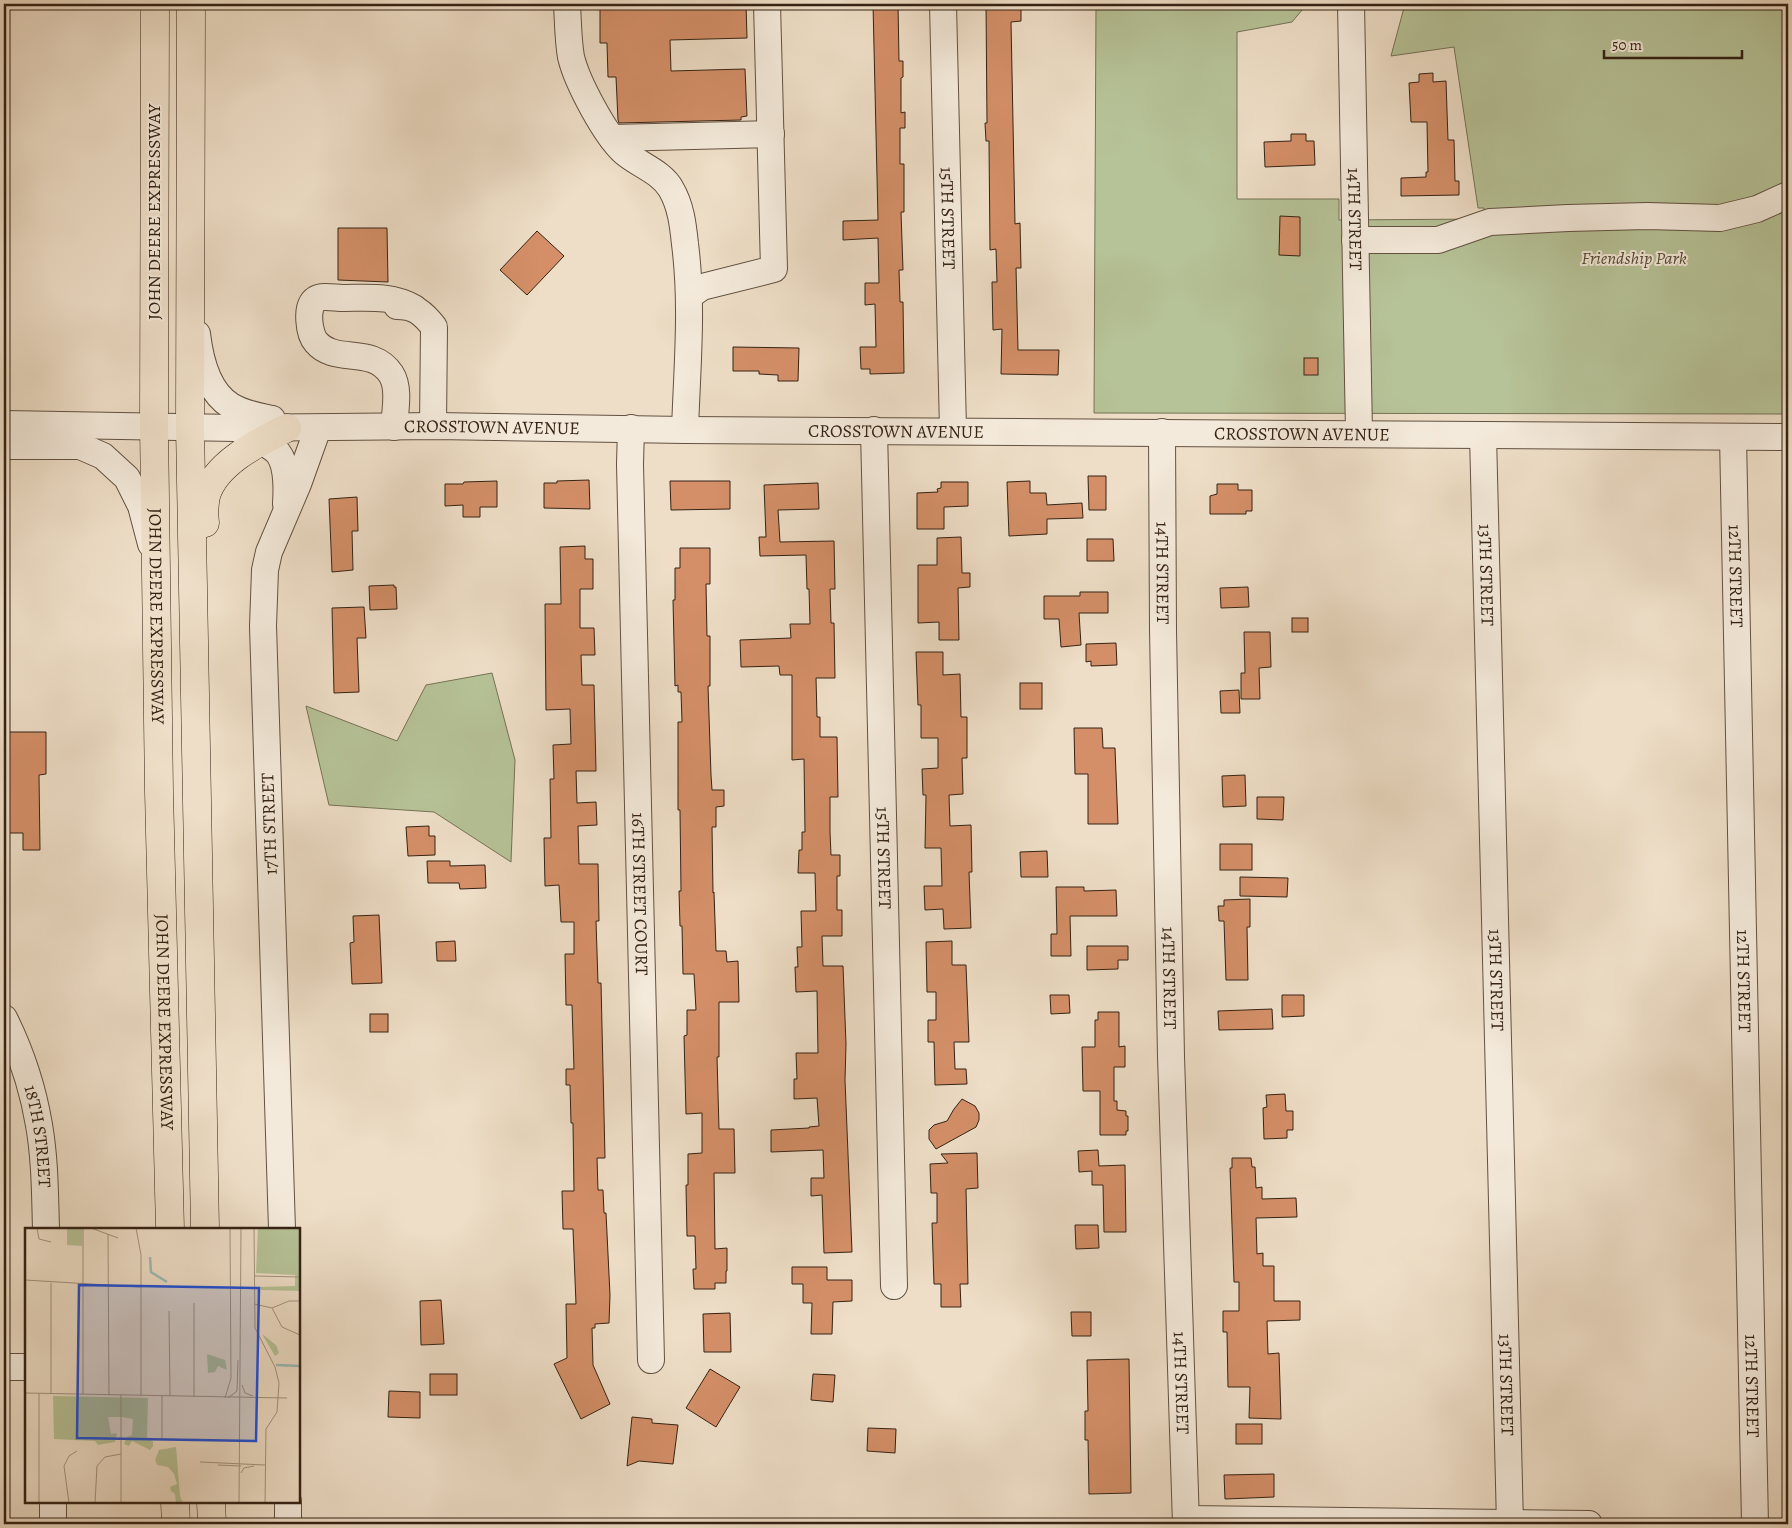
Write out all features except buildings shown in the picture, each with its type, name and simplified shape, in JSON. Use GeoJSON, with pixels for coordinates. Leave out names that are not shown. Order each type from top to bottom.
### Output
{"type":"FeatureCollection","features":[{"type":"Feature","properties":{"kind":"highway","name":"JOHN DEERE EXPRESSWAY"},"geometry":{"type":"LineString","coordinates":[[155,4],[154,426],[159,792],[170,1228]]}},
{"type":"Feature","properties":{"kind":"highway","name":"JOHN DEERE EXPRESSWAY"},"geometry":{"type":"LineString","coordinates":[[191,4],[190,427],[206,1228]]}},
{"type":"Feature","properties":{"kind":"highway"},"geometry":{"type":"LineString","coordinates":[[197,804],[208,657],[204,510],[206,496],[211,484],[228,464],[260,442],[304,428]]}},
{"type":"Feature","properties":{"kind":"highway"},"geometry":{"type":"LineString","coordinates":[[175,1503],[176,1524]]}},
{"type":"Feature","properties":{"kind":"highway"},"geometry":{"type":"LineString","coordinates":[[211,1503],[212,1524]]}},
{"type":"Feature","properties":{"kind":"street"},"geometry":{"type":"LineString","coordinates":[[567,4],[571,56],[580,82],[612,138],[624,152],[666,181],[672,190],[682,217],[689,296],[685,430]]}},
{"type":"Feature","properties":{"kind":"street"},"geometry":{"type":"LineString","coordinates":[[689,296],[702,287],[774,269],[768,4]]}},
{"type":"Feature","properties":{"kind":"street","name":"15TH STREET"},"geometry":{"type":"LineString","coordinates":[[943,4],[953,430]]}},
{"type":"Feature","properties":{"kind":"street","name":"14TH STREET"},"geometry":{"type":"LineString","coordinates":[[1351,4],[1359,433]]}},
{"type":"Feature","properties":{"kind":"street"},"geometry":{"type":"LineString","coordinates":[[612,138],[771,134]]}},
{"type":"Feature","properties":{"kind":"street"},"geometry":{"type":"LineString","coordinates":[[1355,240],[1438,240],[1490,222],[1637,216],[1720,218],[1757,209],[1788,195]]}},
{"type":"Feature","properties":{"kind":"street"},"geometry":{"type":"LineString","coordinates":[[190,282],[199,349],[210,384],[230,406],[249,414],[304,428]]}},
{"type":"Feature","properties":{"kind":"street"},"geometry":{"type":"LineString","coordinates":[[394,427],[396,391],[391,374],[383,365],[374,360],[362,356],[336,354],[324,349],[315,341],[311,332],[310,315],[333,307],[407,306],[425,318],[433,426]]}},
{"type":"Feature","properties":{"kind":"street","name":"CROSSTOWN AVENUE"},"geometry":{"type":"LineString","coordinates":[[4,424],[236,428],[433,426],[685,430],[953,430],[1788,437]]}},
{"type":"Feature","properties":{"kind":"street"},"geometry":{"type":"LineString","coordinates":[[236,428],[278,454],[283,464],[287,489],[285,512]]}},
{"type":"Feature","properties":{"kind":"street","name":"17TH STREET"},"geometry":{"type":"LineString","coordinates":[[282,1228],[263,626],[265,570],[269,552],[298,484],[304,428]]}},
{"type":"Feature","properties":{"kind":"street","name":"16TH STREET COURT"},"geometry":{"type":"LineString","coordinates":[[632,428],[630,464],[651,1360]]}},
{"type":"Feature","properties":{"kind":"street","name":"15TH STREET"},"geometry":{"type":"LineString","coordinates":[[874,430],[894,1286]]}},
{"type":"Feature","properties":{"kind":"street","name":"14TH STREET"},"geometry":{"type":"LineString","coordinates":[[1162,432],[1163,630],[1171,1036],[1186,1522]]}},
{"type":"Feature","properties":{"kind":"street","name":"13TH STREET"},"geometry":{"type":"LineString","coordinates":[[1483,434],[1510,1524]]}},
{"type":"Feature","properties":{"kind":"street","name":"12TH STREET"},"geometry":{"type":"LineString","coordinates":[[1733,437],[1755,1524]]}},
{"type":"Feature","properties":{"kind":"street"},"geometry":{"type":"LineString","coordinates":[[4,446],[80,446],[103,456],[127,478],[134,491],[141,506],[156,560]]}},
{"type":"Feature","properties":{"kind":"street","name":"18TH STREET"},"geometry":{"type":"LineString","coordinates":[[4,1018],[28,1080],[39,1125],[46,1228]]}},
{"type":"Feature","properties":{"kind":"street"},"geometry":{"type":"LineString","coordinates":[[4,1367],[25,1367]]}},
{"type":"Feature","properties":{"kind":"street"},"geometry":{"type":"LineString","coordinates":[[53,1503],[54,1524]]}},
{"type":"Feature","properties":{"kind":"street"},"geometry":{"type":"LineString","coordinates":[[288,1503],[288,1524]]}},
{"type":"Feature","properties":{"kind":"street"},"geometry":{"type":"LineString","coordinates":[[1186,1522],[1589,1524]]}},
{"type":"Feature","properties":{"kind":"green space","name":"Friendship Park"},"geometry":{"type":"Polygon","coordinates":[[[1096,4],[1307,4],[1292,22],[1237,32],[1237,199],[1339,199],[1339,220],[1484,219],[1484,208],[1478,208],[1454,47],[1391,56],[1405,4],[1788,4],[1788,414],[1094,413],[1096,4]]]}},
{"type":"Feature","properties":{"kind":"green space"},"geometry":{"type":"Polygon","coordinates":[[[492,673],[515,760],[511,862],[434,812],[329,805],[306,706],[397,741],[426,685],[492,673]]]}}]}
